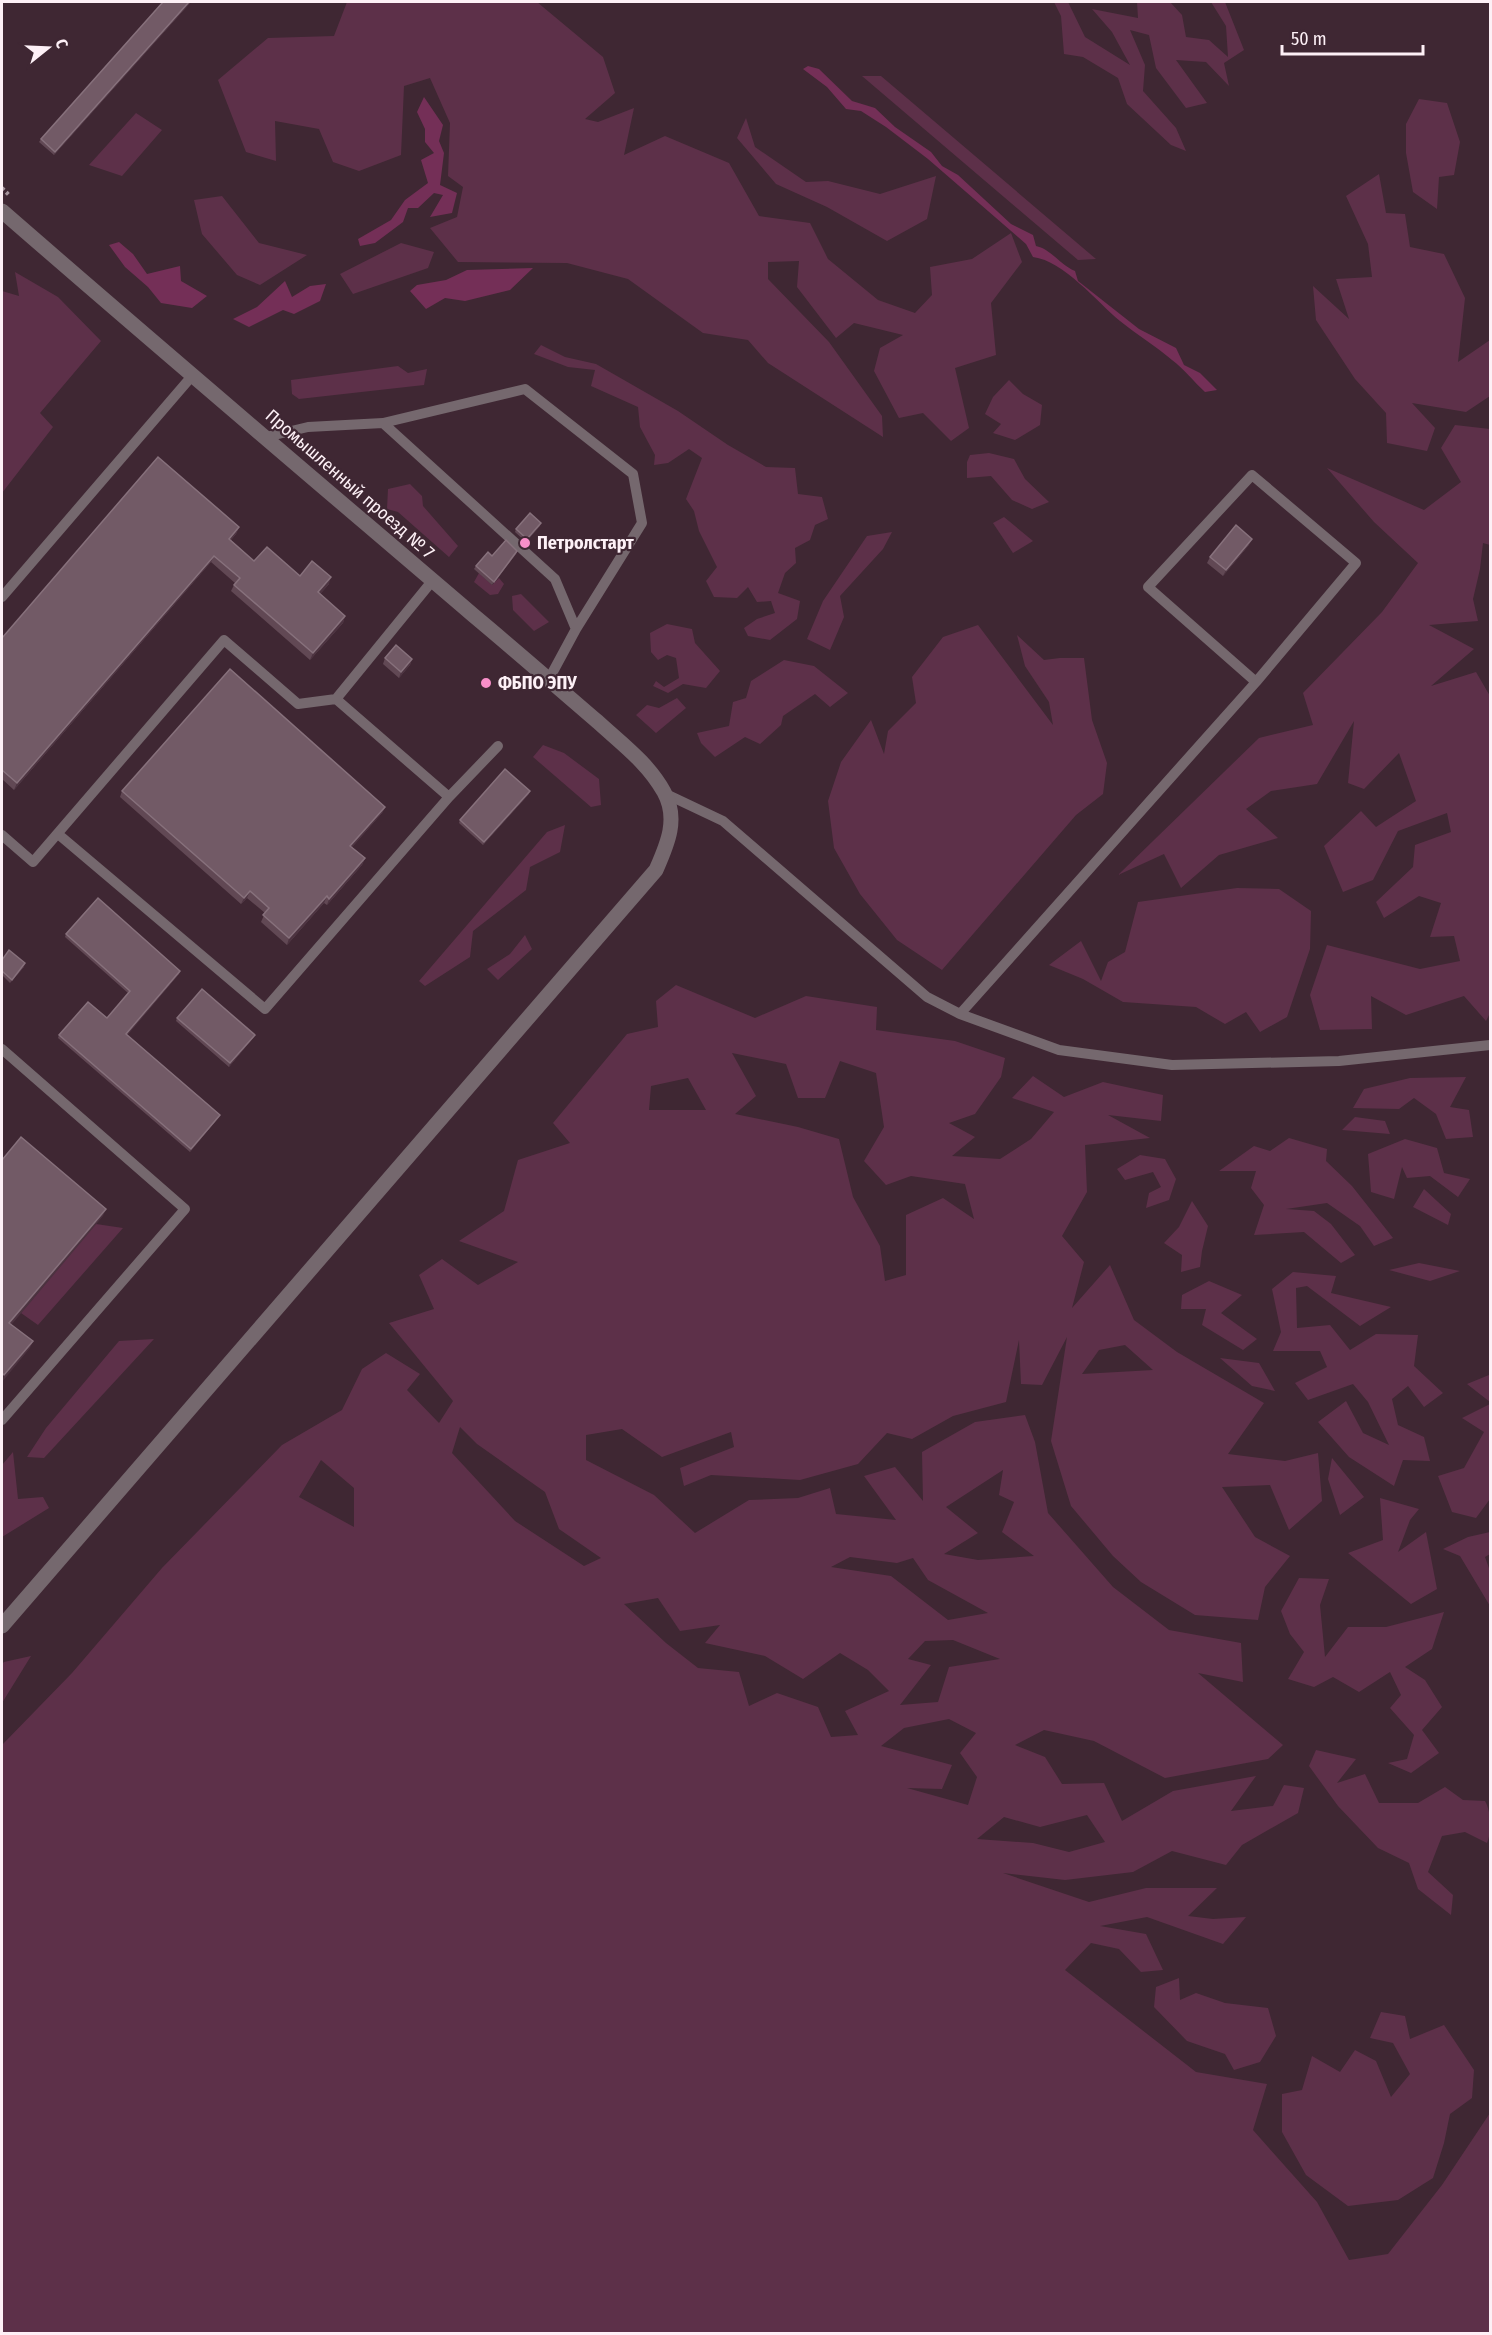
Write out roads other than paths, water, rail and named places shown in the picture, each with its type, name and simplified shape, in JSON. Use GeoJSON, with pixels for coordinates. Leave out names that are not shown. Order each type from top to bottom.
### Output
{"type":"FeatureCollection","features":[{"type":"Feature","properties":{"kind":"street","name":"Промышленный проезд № 7"},"geometry":{"type":"LineString","coordinates":[[2,211],[192,376],[549,679],[649,768],[666,794]]}},
{"type":"Feature","properties":{"kind":"street"},"geometry":{"type":"LineString","coordinates":[[4,1618],[656,870],[669,841],[672,817],[666,794]]}},
{"type":"Feature","properties":{"kind":"lane"},"geometry":{"type":"LineString","coordinates":[[2,597],[192,376]]}},
{"type":"Feature","properties":{"kind":"lane"},"geometry":{"type":"LineString","coordinates":[[266,437],[308,427],[382,423],[525,389],[633,474],[642,524],[576,629],[549,679]]}},
{"type":"Feature","properties":{"kind":"lane"},"geometry":{"type":"LineString","coordinates":[[382,423],[555,579],[576,629]]}},
{"type":"Feature","properties":{"kind":"lane"},"geometry":{"type":"LineString","coordinates":[[960,1014],[1256,682],[1356,563],[1252,475],[1148,587],[1256,682]]}},
{"type":"Feature","properties":{"kind":"lane"},"geometry":{"type":"LineString","coordinates":[[2,835],[33,862],[224,640],[298,704],[336,699],[433,580]]}},
{"type":"Feature","properties":{"kind":"lane"},"geometry":{"type":"LineString","coordinates":[[336,699],[449,797]]}},
{"type":"Feature","properties":{"kind":"lane"},"geometry":{"type":"LineString","coordinates":[[58,834],[265,1009],[449,797],[498,746]]}},
{"type":"Feature","properties":{"kind":"lane"},"geometry":{"type":"LineString","coordinates":[[666,794],[723,821],[927,997],[960,1014],[1059,1050],[1172,1065],[1338,1061],[1491,1045]]}},
{"type":"Feature","properties":{"kind":"lane"},"geometry":{"type":"LineString","coordinates":[[2,1049],[185,1209],[2,1420]]}},
{"type":"Feature","properties":{"kind":"place","name":"Петролстарт"},"geometry":{"type":"Point","coordinates":[525,543]}},
{"type":"Feature","properties":{"kind":"place","name":"ФБПО ЭПУ"},"geometry":{"type":"Point","coordinates":[486,683]}}]}
